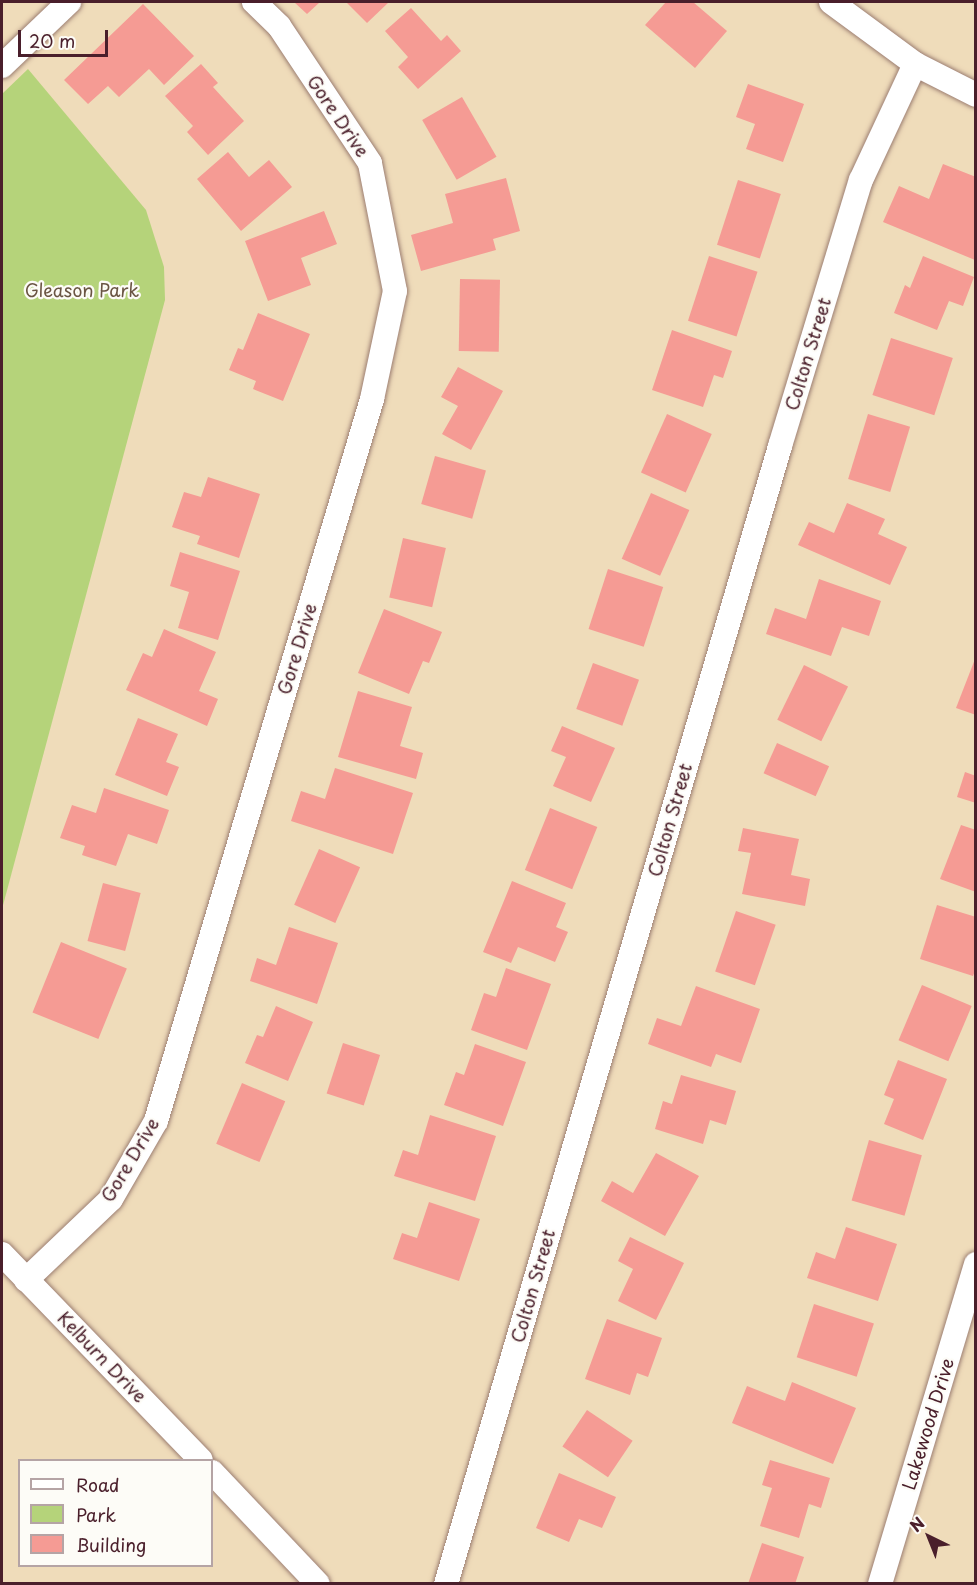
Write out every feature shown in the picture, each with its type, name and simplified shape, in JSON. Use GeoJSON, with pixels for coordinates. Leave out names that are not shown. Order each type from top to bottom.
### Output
{"type":"FeatureCollection","features":[{"type":"Feature","properties":{"kind":"street"},"geometry":{"type":"LineString","coordinates":[[2,66],[69,2]]}},
{"type":"Feature","properties":{"kind":"street","name":"Gore Drive"},"geometry":{"type":"LineString","coordinates":[[26,1280],[111,1199],[156,1121],[372,399],[394,291],[370,163],[279,26],[254,2]]}},
{"type":"Feature","properties":{"kind":"street"},"geometry":{"type":"LineString","coordinates":[[831,2],[915,64],[975,95]]}},
{"type":"Feature","properties":{"kind":"street","name":"Colton Street"},"geometry":{"type":"LineString","coordinates":[[446,1584],[776,458],[861,180],[915,64]]}},
{"type":"Feature","properties":{"kind":"street","name":"Kelburn Drive"},"geometry":{"type":"LineString","coordinates":[[2,1254],[199,1459]]}},
{"type":"Feature","properties":{"kind":"street","name":"Lakewood Drive"},"geometry":{"type":"LineString","coordinates":[[880,1584],[975,1264]]}},
{"type":"Feature","properties":{"kind":"street"},"geometry":{"type":"LineString","coordinates":[[213,1473],[318,1584]]}},
{"type":"Feature","properties":{"kind":"green space","name":"Gleason Park"},"geometry":{"type":"Polygon","coordinates":[[[28,69],[146,210],[164,267],[165,300],[2,909],[2,94],[28,69]]]}},
{"type":"Feature","properties":{"kind":"building"},"geometry":{"type":"Polygon","coordinates":[[[294,2],[320,2],[307,14],[294,2]]]}},
{"type":"Feature","properties":{"kind":"building"},"geometry":{"type":"Polygon","coordinates":[[[346,2],[389,2],[367,23],[346,2]]]}},
{"type":"Feature","properties":{"kind":"building"},"geometry":{"type":"Polygon","coordinates":[[[666,2],[693,2],[727,31],[695,68],[645,25],[666,2]]]}},
{"type":"Feature","properties":{"kind":"building"},"geometry":{"type":"Polygon","coordinates":[[[143,4],[194,56],[164,85],[149,69],[119,97],[108,86],[88,104],[64,80],[143,4]]]}},
{"type":"Feature","properties":{"kind":"building"},"geometry":{"type":"Polygon","coordinates":[[[411,8],[441,41],[447,35],[461,51],[418,89],[398,67],[408,57],[385,31],[411,8]]]}},
{"type":"Feature","properties":{"kind":"building"},"geometry":{"type":"Polygon","coordinates":[[[201,64],[218,83],[213,87],[244,121],[208,155],[187,132],[193,126],[165,96],[201,64]]]}},
{"type":"Feature","properties":{"kind":"building"},"geometry":{"type":"Polygon","coordinates":[[[748,84],[804,104],[783,162],[746,149],[755,124],[736,117],[748,84]]]}},
{"type":"Feature","properties":{"kind":"building"},"geometry":{"type":"Polygon","coordinates":[[[462,97],[496,157],[457,180],[422,120],[462,97]]]}},
{"type":"Feature","properties":{"kind":"building"},"geometry":{"type":"Polygon","coordinates":[[[228,152],[249,177],[269,160],[292,187],[241,231],[197,179],[228,152]]]}},
{"type":"Feature","properties":{"kind":"building"},"geometry":{"type":"Polygon","coordinates":[[[943,164],[976,177],[975,260],[883,222],[899,186],[929,199],[943,164]]]}},
{"type":"Feature","properties":{"kind":"building"},"geometry":{"type":"Polygon","coordinates":[[[506,178],[520,231],[493,239],[496,250],[421,271],[411,235],[453,223],[445,194],[506,178]]]}},
{"type":"Feature","properties":{"kind":"building"},"geometry":{"type":"Polygon","coordinates":[[[738,180],[781,194],[760,259],[717,245],[738,180]]]}},
{"type":"Feature","properties":{"kind":"building"},"geometry":{"type":"Polygon","coordinates":[[[324,211],[337,244],[301,258],[311,285],[268,301],[245,241],[324,211]]]}},
{"type":"Feature","properties":{"kind":"building"},"geometry":{"type":"Polygon","coordinates":[[[709,256],[758,272],[736,336],[688,321],[709,256]]]}},
{"type":"Feature","properties":{"kind":"building"},"geometry":{"type":"Polygon","coordinates":[[[923,256],[974,277],[963,306],[949,301],[937,330],[894,313],[905,285],[910,288],[923,256]]]}},
{"type":"Feature","properties":{"kind":"building"},"geometry":{"type":"Polygon","coordinates":[[[460,279],[500,280],[499,352],[459,351],[460,279]]]}},
{"type":"Feature","properties":{"kind":"building"},"geometry":{"type":"Polygon","coordinates":[[[258,313],[310,334],[283,401],[253,389],[256,381],[229,370],[238,348],[243,350],[258,313]]]}},
{"type":"Feature","properties":{"kind":"building"},"geometry":{"type":"Polygon","coordinates":[[[672,330],[732,351],[723,378],[714,375],[703,407],[652,390],[672,330]]]}},
{"type":"Feature","properties":{"kind":"building"},"geometry":{"type":"Polygon","coordinates":[[[891,338],[953,358],[934,415],[872,395],[891,338]]]}},
{"type":"Feature","properties":{"kind":"building"},"geometry":{"type":"Polygon","coordinates":[[[458,367],[503,391],[471,450],[442,434],[458,406],[441,397],[458,367]]]}},
{"type":"Feature","properties":{"kind":"building"},"geometry":{"type":"Polygon","coordinates":[[[667,414],[712,434],[686,492],[641,472],[667,414]]]}},
{"type":"Feature","properties":{"kind":"building"},"geometry":{"type":"Polygon","coordinates":[[[868,414],[910,427],[890,492],[848,479],[868,414]]]}},
{"type":"Feature","properties":{"kind":"building"},"geometry":{"type":"Polygon","coordinates":[[[435,456],[486,471],[472,519],[421,504],[435,456]]]}},
{"type":"Feature","properties":{"kind":"building"},"geometry":{"type":"Polygon","coordinates":[[[208,477],[260,494],[239,558],[197,544],[200,536],[172,527],[184,492],[201,497],[208,477]]]}},
{"type":"Feature","properties":{"kind":"building"},"geometry":{"type":"Polygon","coordinates":[[[651,493],[689,510],[660,576],[622,559],[651,493]]]}},
{"type":"Feature","properties":{"kind":"building"},"geometry":{"type":"Polygon","coordinates":[[[847,503],[885,519],[878,534],[907,547],[890,585],[798,545],[809,522],[834,533],[847,503]]]}},
{"type":"Feature","properties":{"kind":"building"},"geometry":{"type":"Polygon","coordinates":[[[403,538],[446,548],[432,607],[389,597],[403,538]]]}},
{"type":"Feature","properties":{"kind":"building"},"geometry":{"type":"Polygon","coordinates":[[[180,552],[240,571],[218,640],[178,628],[189,592],[170,586],[180,552]]]}},
{"type":"Feature","properties":{"kind":"building"},"geometry":{"type":"Polygon","coordinates":[[[608,569],[663,587],[644,647],[589,629],[608,569]]]}},
{"type":"Feature","properties":{"kind":"building"},"geometry":{"type":"Polygon","coordinates":[[[819,579],[881,601],[869,636],[842,627],[831,656],[766,634],[775,608],[806,619],[819,579]]]}},
{"type":"Feature","properties":{"kind":"building"},"geometry":{"type":"Polygon","coordinates":[[[384,609],[442,632],[429,663],[423,661],[409,694],[358,673],[384,609]]]}},
{"type":"Feature","properties":{"kind":"building"},"geometry":{"type":"Polygon","coordinates":[[[164,629],[216,652],[199,691],[218,699],[207,726],[126,690],[143,653],[152,657],[164,629]]]}},
{"type":"Feature","properties":{"kind":"building"},"geometry":{"type":"Polygon","coordinates":[[[976,659],[976,715],[956,708],[976,659]]]}},
{"type":"Feature","properties":{"kind":"building"},"geometry":{"type":"Polygon","coordinates":[[[593,663],[639,680],[622,726],[576,709],[593,663]]]}},
{"type":"Feature","properties":{"kind":"building"},"geometry":{"type":"Polygon","coordinates":[[[804,665],[848,686],[821,741],[777,720],[804,665]]]}},
{"type":"Feature","properties":{"kind":"building"},"geometry":{"type":"Polygon","coordinates":[[[358,691],[412,707],[400,746],[423,753],[416,779],[338,757],[358,691]]]}},
{"type":"Feature","properties":{"kind":"building"},"geometry":{"type":"Polygon","coordinates":[[[138,718],[178,734],[166,762],[179,767],[167,796],[115,775],[138,718]]]}},
{"type":"Feature","properties":{"kind":"building"},"geometry":{"type":"Polygon","coordinates":[[[562,726],[615,748],[591,802],[553,786],[566,757],[551,751],[562,726]]]}},
{"type":"Feature","properties":{"kind":"building"},"geometry":{"type":"Polygon","coordinates":[[[777,743],[829,766],[816,796],[764,773],[777,743]]]}},
{"type":"Feature","properties":{"kind":"building"},"geometry":{"type":"Polygon","coordinates":[[[335,768],[413,793],[393,854],[291,821],[301,791],[325,799],[335,768]]]}},
{"type":"Feature","properties":{"kind":"building"},"geometry":{"type":"Polygon","coordinates":[[[965,772],[976,776],[976,803],[957,797],[965,772]]]}},
{"type":"Feature","properties":{"kind":"building"},"geometry":{"type":"Polygon","coordinates":[[[104,788],[169,810],[157,844],[128,834],[116,866],[82,855],[85,846],[60,838],[72,805],[96,813],[104,788]]]}},
{"type":"Feature","properties":{"kind":"building"},"geometry":{"type":"Polygon","coordinates":[[[550,808],[597,827],[572,889],[525,870],[550,808]]]}},
{"type":"Feature","properties":{"kind":"building"},"geometry":{"type":"Polygon","coordinates":[[[961,825],[976,830],[976,892],[940,879],[961,825]]]}},
{"type":"Feature","properties":{"kind":"building"},"geometry":{"type":"Polygon","coordinates":[[[743,828],[799,839],[791,875],[810,879],[805,906],[742,894],[751,853],[738,851],[743,828]]]}},
{"type":"Feature","properties":{"kind":"building"},"geometry":{"type":"Polygon","coordinates":[[[319,849],[360,867],[335,923],[294,905],[319,849]]]}},
{"type":"Feature","properties":{"kind":"building"},"geometry":{"type":"Polygon","coordinates":[[[512,881],[566,903],[556,927],[568,932],[555,962],[518,947],[511,963],[483,952],[512,881]]]}},
{"type":"Feature","properties":{"kind":"building"},"geometry":{"type":"Polygon","coordinates":[[[103,883],[141,893],[125,951],[87,941],[103,883]]]}},
{"type":"Feature","properties":{"kind":"building"},"geometry":{"type":"Polygon","coordinates":[[[937,905],[976,917],[976,968],[973,976],[920,959],[937,905]]]}},
{"type":"Feature","properties":{"kind":"building"},"geometry":{"type":"Polygon","coordinates":[[[736,911],[776,925],[755,985],[715,972],[736,911]]]}},
{"type":"Feature","properties":{"kind":"building"},"geometry":{"type":"Polygon","coordinates":[[[289,927],[338,943],[317,1004],[250,981],[257,958],[276,965],[289,927]]]}},
{"type":"Feature","properties":{"kind":"building"},"geometry":{"type":"Polygon","coordinates":[[[61,942],[127,969],[98,1039],[33,1012],[61,942]]]}},
{"type":"Feature","properties":{"kind":"building"},"geometry":{"type":"Polygon","coordinates":[[[506,968],[551,984],[527,1050],[471,1030],[484,993],[496,997],[506,968]]]}},
{"type":"Feature","properties":{"kind":"building"},"geometry":{"type":"Polygon","coordinates":[[[922,985],[972,1006],[948,1061],[899,1040],[922,985]]]}},
{"type":"Feature","properties":{"kind":"building"},"geometry":{"type":"Polygon","coordinates":[[[696,986],[760,1009],[741,1063],[716,1054],[711,1067],[648,1044],[657,1018],[681,1026],[696,986]]]}},
{"type":"Feature","properties":{"kind":"building"},"geometry":{"type":"Polygon","coordinates":[[[276,1006],[313,1022],[288,1081],[245,1063],[257,1035],[263,1037],[276,1006]]]}},
{"type":"Feature","properties":{"kind":"building"},"geometry":{"type":"Polygon","coordinates":[[[343,1043],[380,1055],[364,1105],[327,1093],[343,1043]]]}},
{"type":"Feature","properties":{"kind":"building"},"geometry":{"type":"Polygon","coordinates":[[[475,1044],[526,1062],[503,1126],[444,1105],[456,1072],[464,1075],[475,1044]]]}},
{"type":"Feature","properties":{"kind":"building"},"geometry":{"type":"Polygon","coordinates":[[[898,1060],[947,1079],[923,1140],[884,1124],[894,1099],[884,1095],[898,1060]]]}},
{"type":"Feature","properties":{"kind":"building"},"geometry":{"type":"Polygon","coordinates":[[[681,1075],[736,1091],[726,1125],[710,1120],[703,1144],[655,1129],[663,1101],[672,1104],[681,1075]]]}},
{"type":"Feature","properties":{"kind":"building"},"geometry":{"type":"Polygon","coordinates":[[[242,1083],[285,1101],[259,1162],[216,1144],[242,1083]]]}},
{"type":"Feature","properties":{"kind":"building"},"geometry":{"type":"Polygon","coordinates":[[[430,1115],[496,1136],[475,1201],[394,1176],[403,1150],[418,1155],[430,1115]]]}},
{"type":"Feature","properties":{"kind":"building"},"geometry":{"type":"Polygon","coordinates":[[[869,1140],[922,1155],[905,1216],[852,1201],[869,1140]]]}},
{"type":"Feature","properties":{"kind":"building"},"geometry":{"type":"Polygon","coordinates":[[[656,1153],[699,1176],[665,1236],[601,1201],[612,1181],[633,1193],[656,1153]]]}},
{"type":"Feature","properties":{"kind":"building"},"geometry":{"type":"Polygon","coordinates":[[[429,1202],[480,1219],[459,1281],[393,1259],[402,1233],[417,1238],[429,1202]]]}},
{"type":"Feature","properties":{"kind":"building"},"geometry":{"type":"Polygon","coordinates":[[[846,1227],[897,1244],[878,1301],[807,1278],[816,1252],[835,1259],[846,1227]]]}},
{"type":"Feature","properties":{"kind":"building"},"geometry":{"type":"Polygon","coordinates":[[[630,1237],[684,1263],[656,1320],[618,1301],[633,1269],[618,1261],[630,1237]]]}},
{"type":"Feature","properties":{"kind":"building"},"geometry":{"type":"Polygon","coordinates":[[[814,1304],[874,1323],[857,1377],[797,1357],[814,1304]]]}},
{"type":"Feature","properties":{"kind":"building"},"geometry":{"type":"Polygon","coordinates":[[[607,1319],[662,1338],[648,1377],[637,1373],[630,1395],[585,1379],[607,1319]]]}},
{"type":"Feature","properties":{"kind":"building"},"geometry":{"type":"Polygon","coordinates":[[[792,1382],[856,1408],[833,1464],[732,1423],[747,1386],[785,1401],[792,1382]]]}},
{"type":"Feature","properties":{"kind":"building"},"geometry":{"type":"Polygon","coordinates":[[[587,1410],[633,1441],[608,1477],[562,1446],[587,1410]]]}},
{"type":"Feature","properties":{"kind":"building"},"geometry":{"type":"Polygon","coordinates":[[[770,1460],[830,1478],[821,1508],[809,1504],[799,1538],[760,1526],[772,1488],[762,1485],[770,1460]]]}},
{"type":"Feature","properties":{"kind":"building"},"geometry":{"type":"Polygon","coordinates":[[[559,1473],[616,1497],[602,1528],[579,1519],[569,1542],[536,1528],[559,1473]]]}},
{"type":"Feature","properties":{"kind":"building"},"geometry":{"type":"Polygon","coordinates":[[[762,1543],[804,1557],[795,1584],[748,1584],[762,1543]]]}}]}
